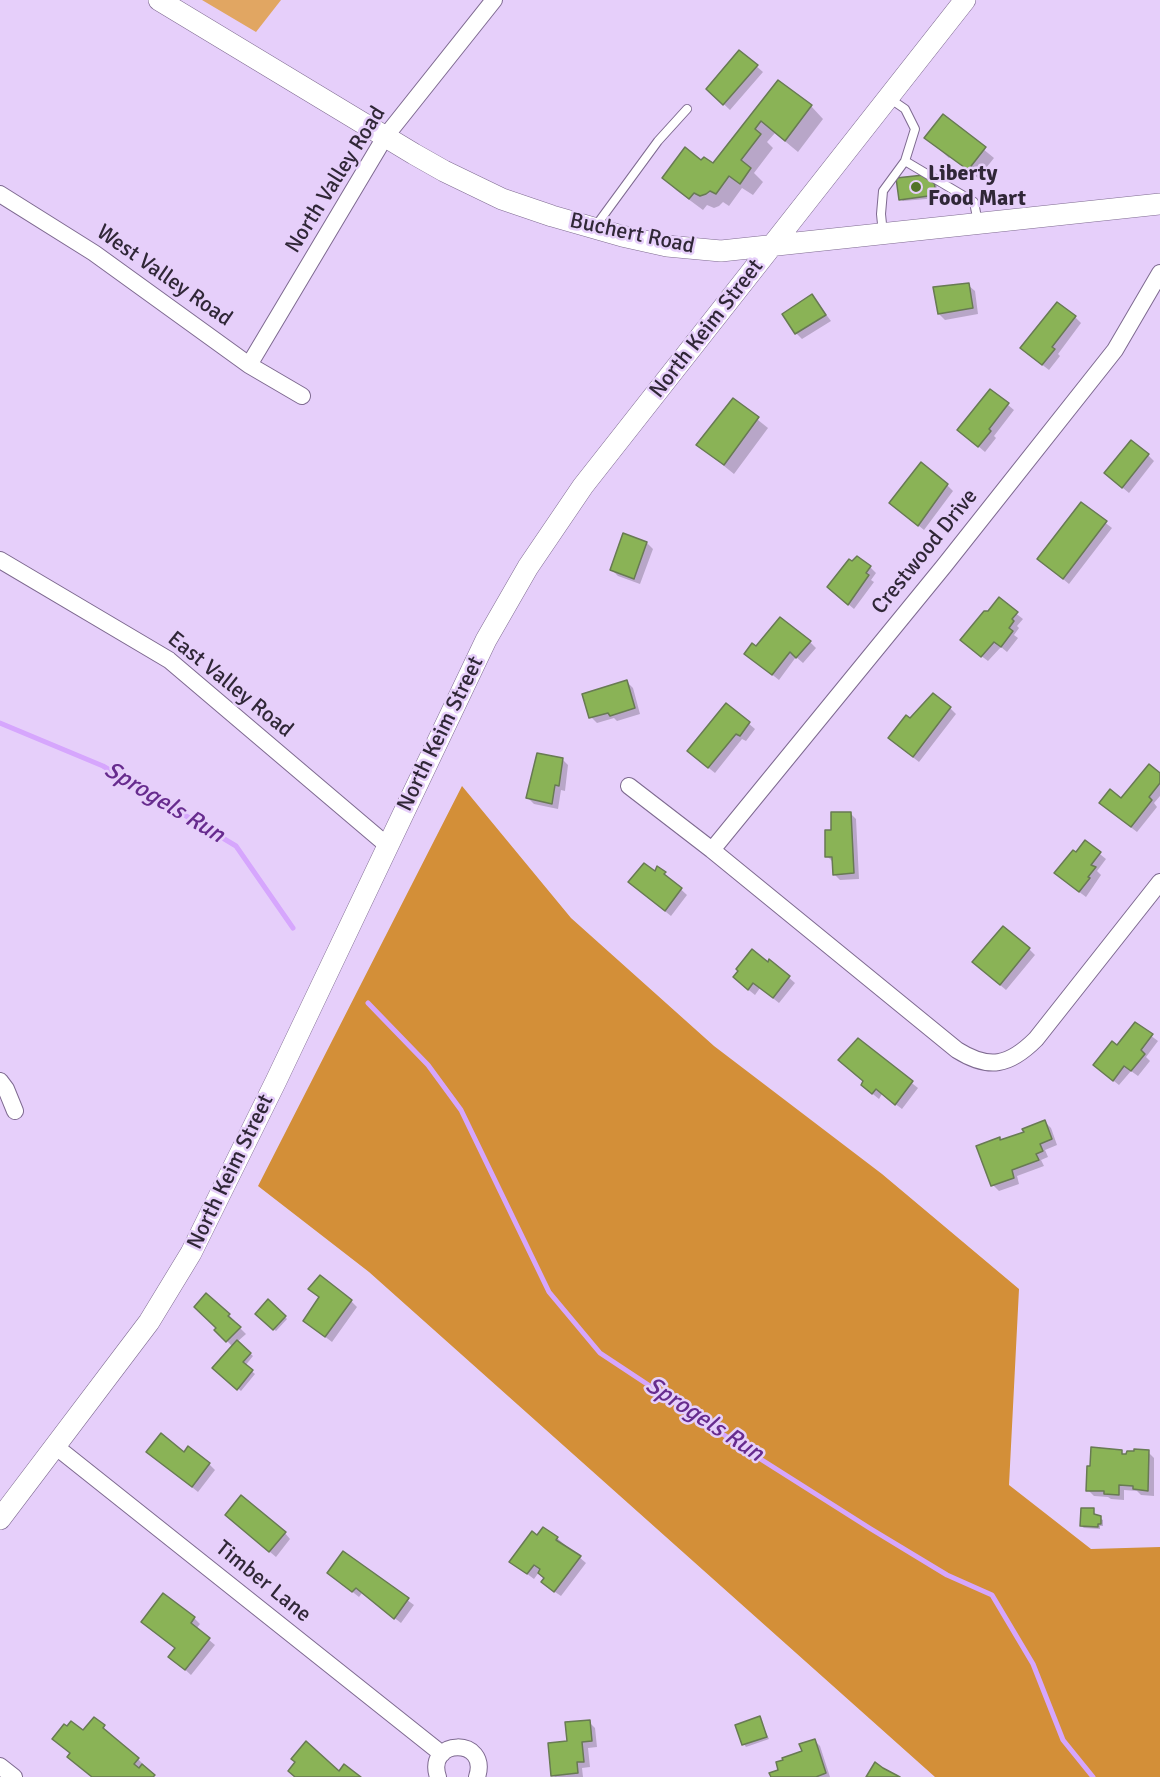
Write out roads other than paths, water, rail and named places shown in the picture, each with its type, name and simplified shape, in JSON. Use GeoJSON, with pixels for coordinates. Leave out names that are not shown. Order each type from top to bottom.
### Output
{"type":"FeatureCollection","features":[{"type":"Feature","properties":{"kind":"street","name":"Buchert Road"},"geometry":{"type":"LineString","coordinates":[[159,0],[385,137],[444,171],[501,199],[594,228],[667,246],[721,251],[1160,204]]}},
{"type":"Feature","properties":{"kind":"street","name":"North Valley Road"},"geometry":{"type":"LineString","coordinates":[[249,365],[385,137],[494,0]]}},
{"type":"Feature","properties":{"kind":"street","name":"North Keim Street"},"geometry":{"type":"LineString","coordinates":[[0,1519],[149,1322],[191,1253],[281,1071],[486,640],[554,526],[590,477],[965,0]]}},
{"type":"Feature","properties":{"kind":"street","name":"West Valley Road"},"geometry":{"type":"LineString","coordinates":[[0,194],[94,253],[249,365],[302,396]]}},
{"type":"Feature","properties":{"kind":"street","name":"Crestwood Drive"},"geometry":{"type":"LineString","coordinates":[[712,850],[951,557],[1115,350],[1160,273]]}},
{"type":"Feature","properties":{"kind":"street","name":"East Valley Road"},"geometry":{"type":"LineString","coordinates":[[0,560],[169,660],[388,846]]}},
{"type":"Feature","properties":{"kind":"street"},"geometry":{"type":"LineString","coordinates":[[629,786],[712,850],[957,1050],[977,1060],[1003,1062],[1020,1054],[1036,1039],[1160,882]]}},
{"type":"Feature","properties":{"kind":"street"},"geometry":{"type":"LineString","coordinates":[[0,1081],[15,1111]]}},
{"type":"Feature","properties":{"kind":"street","name":"Timber Lane"},"geometry":{"type":"LineString","coordinates":[[56,1446],[441,1754]]}},
{"type":"Feature","properties":{"kind":"street"},"geometry":{"type":"LineString","coordinates":[[438,1777],[436,1767],[441,1754],[447,1749],[460,1746],[472,1752],[479,1763],[477,1777]]}},
{"type":"Feature","properties":{"kind":"street"},"geometry":{"type":"LineString","coordinates":[[0,1766],[14,1777]]}},
{"type":"Feature","properties":{"kind":"lane"},"geometry":{"type":"LineString","coordinates":[[883,235],[881,214],[884,191],[905,161],[915,129],[905,109],[888,98]]}},
{"type":"Feature","properties":{"kind":"lane"},"geometry":{"type":"LineString","coordinates":[[594,228],[658,141],[687,109]]}},
{"type":"Feature","properties":{"kind":"lane"},"geometry":{"type":"LineString","coordinates":[[905,161],[974,202],[978,224]]}},
{"type":"Feature","properties":{"kind":"waterway","name":"Sprogels Run"},"geometry":{"type":"LineString","coordinates":[[0,723],[103,766],[236,846],[293,928]]}},
{"type":"Feature","properties":{"kind":"waterway","name":"Sprogels Run"},"geometry":{"type":"LineString","coordinates":[[368,1003],[428,1065],[461,1110],[549,1292],[600,1353],[871,1529],[947,1575],[992,1595],[1033,1664],[1063,1740],[1093,1777]]}},
{"type":"Feature","properties":{"kind":"place","name":"Liberty Food Mart"},"geometry":{"type":"Point","coordinates":[916,187]}}]}
